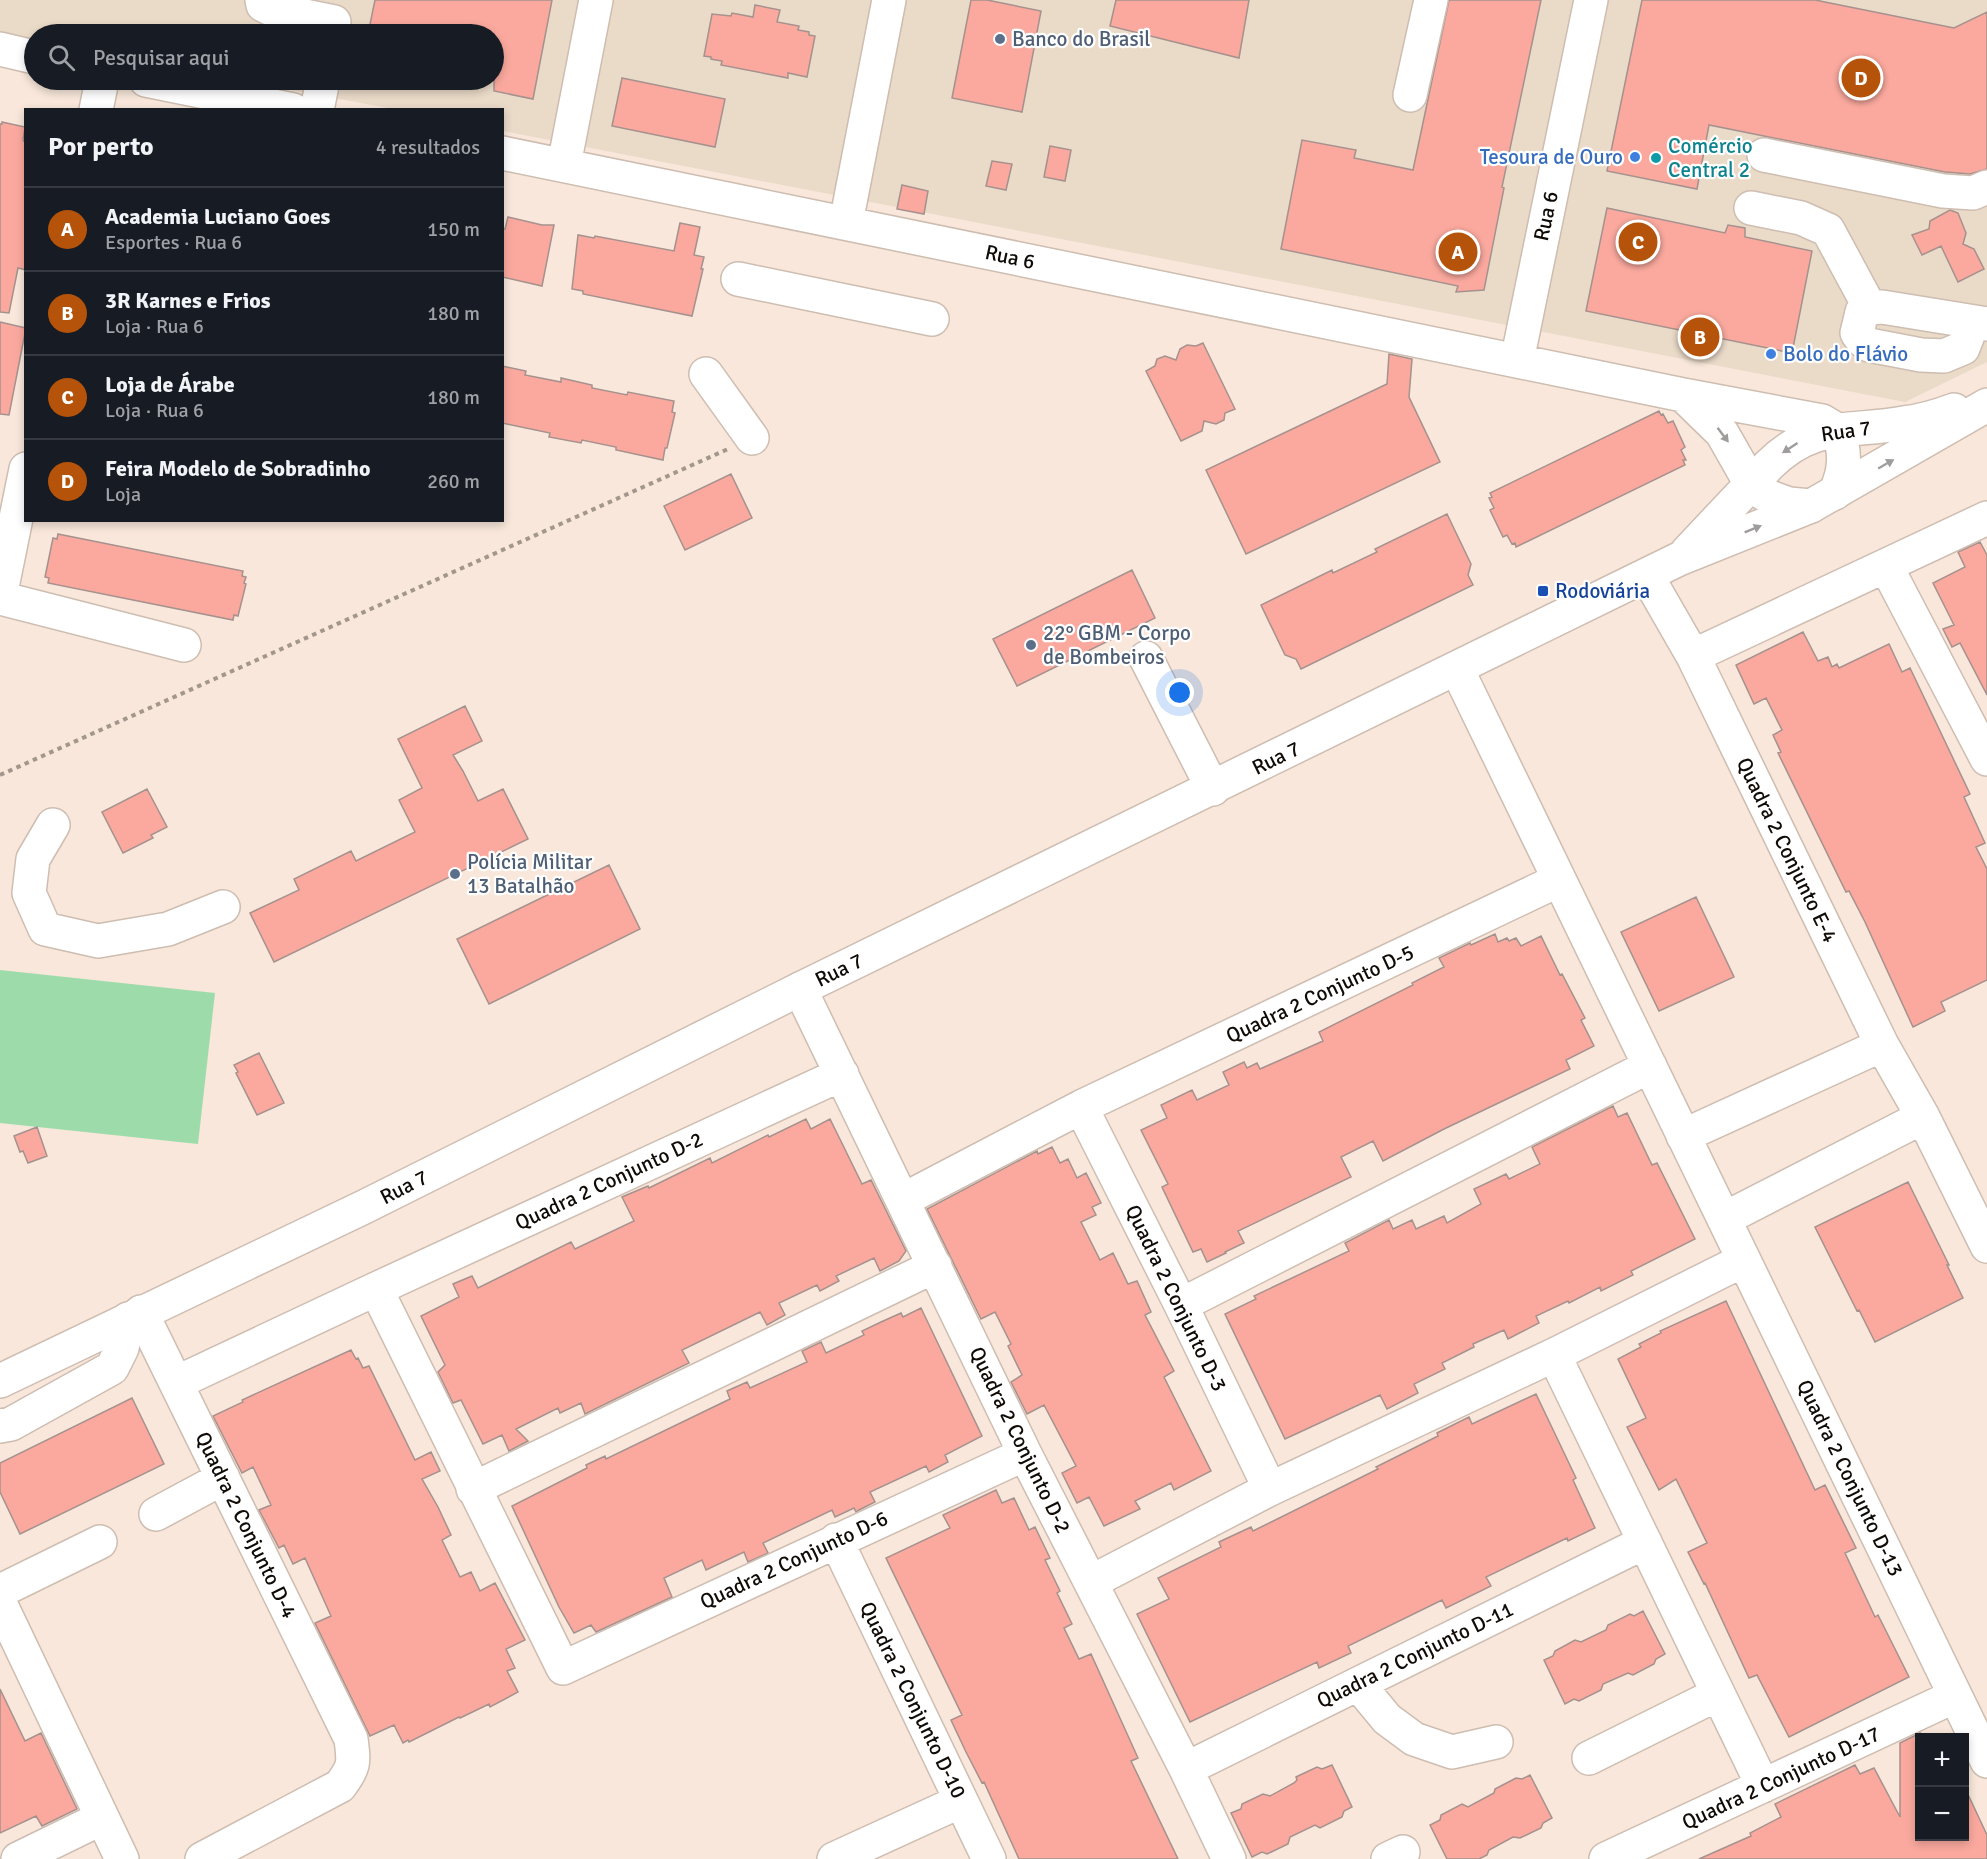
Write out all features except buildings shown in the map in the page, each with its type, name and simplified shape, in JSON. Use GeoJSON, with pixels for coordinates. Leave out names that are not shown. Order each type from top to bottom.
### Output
{"type":"FeatureCollection","features":[{"type":"Feature","properties":{"kind":"street"},"geometry":{"type":"LineString","coordinates":[[262,0],[263,4],[271,9],[335,19]]}},
{"type":"Feature","properties":{"kind":"street"},"geometry":{"type":"LineString","coordinates":[[564,165],[596,0]]}},
{"type":"Feature","properties":{"kind":"street"},"geometry":{"type":"LineString","coordinates":[[846,223],[889,0]]}},
{"type":"Feature","properties":{"kind":"street"},"geometry":{"type":"LineString","coordinates":[[1410,95],[1431,0]]}},
{"type":"Feature","properties":{"kind":"street","name":"Rua 6"},"geometry":{"type":"LineString","coordinates":[[1517,361],[1591,0]]}},
{"type":"Feature","properties":{"kind":"street"},"geometry":{"type":"LineString","coordinates":[[0,50],[24,55]]}},
{"type":"Feature","properties":{"kind":"street"},"geometry":{"type":"LineString","coordinates":[[96,108],[100,90]]}},
{"type":"Feature","properties":{"kind":"street"},"geometry":{"type":"LineString","coordinates":[[195,90],[283,108]]}},
{"type":"Feature","properties":{"kind":"street"},"geometry":{"type":"LineString","coordinates":[[317,108],[321,90]]}},
{"type":"Feature","properties":{"kind":"street","name":"Rua 6"},"geometry":{"type":"LineString","coordinates":[[504,153],[1683,395],[1822,421],[1837,430]]}},
{"type":"Feature","properties":{"kind":"street"},"geometry":{"type":"LineString","coordinates":[[1764,154],[1944,191],[1973,193],[1987,187]]}},
{"type":"Feature","properties":{"kind":"street"},"geometry":{"type":"LineString","coordinates":[[1751,208],[1801,218],[1828,230],[1870,308],[1882,306],[1980,323]]}},
{"type":"Feature","properties":{"kind":"street"},"geometry":{"type":"LineString","coordinates":[[738,279],[932,318]]}},
{"type":"Feature","properties":{"kind":"street"},"geometry":{"type":"LineString","coordinates":[[706,374],[752,438]]}},
{"type":"Feature","properties":{"kind":"street"},"geometry":{"type":"LineString","coordinates":[[1683,395],[1722,433],[1750,484],[1775,500],[1789,504],[1823,500],[1844,469],[1844,454],[1837,430]]}},
{"type":"Feature","properties":{"kind":"street","name":"Rua 7"},"geometry":{"type":"LineString","coordinates":[[1679,559],[1750,484],[1782,453],[1796,443],[1823,432],[1903,424],[1930,418],[1987,399]]}},
{"type":"Feature","properties":{"kind":"street","name":"Rua 7"},"geometry":{"type":"LineString","coordinates":[[0,1381],[355,1212],[800,989],[1213,789],[1679,559],[1823,500],[1987,405]]}},
{"type":"Feature","properties":{"kind":"street"},"geometry":{"type":"LineString","coordinates":[[24,479],[0,598],[184,645]]}},
{"type":"Feature","properties":{"kind":"street"},"geometry":{"type":"LineString","coordinates":[[1693,656],[1987,518]]}},
{"type":"Feature","properties":{"kind":"street"},"geometry":{"type":"LineString","coordinates":[[1886,566],[1986,753]]}},
{"type":"Feature","properties":{"kind":"street","name":"Quadra 2 Conjunto E-4"},"geometry":{"type":"LineString","coordinates":[[1647,576],[1693,656],[1882,1045],[1923,1117],[1987,1246]]}},
{"type":"Feature","properties":{"kind":"street"},"geometry":{"type":"LineString","coordinates":[[1146,658],[1213,789]]}},
{"type":"Feature","properties":{"kind":"street","name":"Quadra 2 Conjunto D-13"},"geometry":{"type":"LineString","coordinates":[[1457,669],[1987,1761]]}},
{"type":"Feature","properties":{"kind":"street"},"geometry":{"type":"LineString","coordinates":[[53,825],[33,860],[29,893],[45,929],[98,941],[168,929],[223,907]]}},
{"type":"Feature","properties":{"kind":"street","name":"Quadra 2 Conjunto D-5"},"geometry":{"type":"LineString","coordinates":[[903,1200],[1082,1107],[1560,880]]}},
{"type":"Feature","properties":{"kind":"street","name":"Quadra 2 Conjunto D-2"},"geometry":{"type":"LineString","coordinates":[[800,989],[1025,1454],[1091,1582]]}},
{"type":"Feature","properties":{"kind":"street"},"geometry":{"type":"LineString","coordinates":[[1683,1136],[1882,1045]]}},
{"type":"Feature","properties":{"kind":"street"},"geometry":{"type":"LineString","coordinates":[[1181,1305],[1650,1066]]}},
{"type":"Feature","properties":{"kind":"street","name":"Quadra 2 Conjunto D-2"},"geometry":{"type":"LineString","coordinates":[[176,1383],[842,1074]]}},
{"type":"Feature","properties":{"kind":"street","name":"Quadra 2 Conjunto D-3"},"geometry":{"type":"LineString","coordinates":[[1082,1107],[1181,1305],[1269,1489]]}},
{"type":"Feature","properties":{"kind":"street"},"geometry":{"type":"LineString","coordinates":[[1724,1219],[1923,1117]]}},
{"type":"Feature","properties":{"kind":"street"},"geometry":{"type":"LineString","coordinates":[[1229,1859],[1091,1582],[1269,1489],[1554,1355],[1744,1260]]}},
{"type":"Feature","properties":{"kind":"street"},"geometry":{"type":"LineString","coordinates":[[376,1289],[473,1489],[935,1266]]}},
{"type":"Feature","properties":{"kind":"street"},"geometry":{"type":"LineString","coordinates":[[0,1426],[11,1424],[112,1368],[135,1316]]}},
{"type":"Feature","properties":{"kind":"street","name":"Quadra 2 Conjunto D-4"},"geometry":{"type":"LineString","coordinates":[[135,1316],[176,1383],[223,1478],[351,1739],[354,1759],[351,1772],[340,1786],[202,1859]]}},
{"type":"Feature","properties":{"kind":"street"},"geometry":{"type":"LineString","coordinates":[[1554,1355],[1763,1786]]}},
{"type":"Feature","properties":{"kind":"street","name":"Quadra 2 Conjunto D-6"},"geometry":{"type":"LineString","coordinates":[[473,1489],[562,1668],[1025,1454]]}},
{"type":"Feature","properties":{"kind":"street"},"geometry":{"type":"LineString","coordinates":[[156,1514],[223,1478]]}},
{"type":"Feature","properties":{"kind":"street","name":"Quadra 2 Conjunto D-10"},"geometry":{"type":"LineString","coordinates":[[836,1540],[989,1859]]}},
{"type":"Feature","properties":{"kind":"street"},"geometry":{"type":"LineString","coordinates":[[0,1591],[100,1542]]}},
{"type":"Feature","properties":{"kind":"street","name":"Quadra 2 Conjunto D-11"},"geometry":{"type":"LineString","coordinates":[[1186,1769],[1645,1542]]}},
{"type":"Feature","properties":{"kind":"street"},"geometry":{"type":"LineString","coordinates":[[4,1622],[122,1859]]}},
{"type":"Feature","properties":{"kind":"street"},"geometry":{"type":"LineString","coordinates":[[1358,1684],[1387,1719],[1414,1740],[1452,1752],[1496,1742]]}},
{"type":"Feature","properties":{"kind":"street"},"geometry":{"type":"LineString","coordinates":[[1589,1758],[1718,1694]]}},
{"type":"Feature","properties":{"kind":"street","name":"Quadra 2 Conjunto D-17"},"geometry":{"type":"LineString","coordinates":[[1606,1859],[1956,1696]]}},
{"type":"Feature","properties":{"kind":"street"},"geometry":{"type":"LineString","coordinates":[[834,1859],[961,1801]]}},
{"type":"Feature","properties":{"kind":"street"},"geometry":{"type":"LineString","coordinates":[[18,1859],[102,1818]]}},
{"type":"Feature","properties":{"kind":"path"},"geometry":{"type":"LineString","coordinates":[[0,775],[752,438]]}},
{"type":"Feature","properties":{"kind":"shaded area"},"geometry":{"type":"Polygon","coordinates":[[[0,0],[1987,0],[1987,362],[1905,402],[504,131],[504,108],[388,108],[291,90],[504,90],[504,24],[24,24],[24,38],[0,34],[0,0]]]}},
{"type":"Feature","properties":{"kind":"green space"},"geometry":{"type":"Polygon","coordinates":[[[0,970],[215,993],[198,1144],[0,1123],[0,970]]]}},
{"type":"Feature","properties":{"kind":"place","name":"Banco do Brasil"},"geometry":{"type":"Point","coordinates":[1000,39]}},
{"type":"Feature","properties":{"kind":"place","name":"Feira Modelo de Sobradinho"},"geometry":{"type":"Point","coordinates":[1861,78]}},
{"type":"Feature","properties":{"kind":"place","name":"Tesoura de Ouro"},"geometry":{"type":"Point","coordinates":[1635,157]}},
{"type":"Feature","properties":{"kind":"place","name":"Comércio Central 2"},"geometry":{"type":"Point","coordinates":[1656,158]}},
{"type":"Feature","properties":{"kind":"place","name":"Loja de Árabe"},"geometry":{"type":"Point","coordinates":[1638,242]}},
{"type":"Feature","properties":{"kind":"place","name":"Academia Luciano Goes"},"geometry":{"type":"Point","coordinates":[1458,252]}},
{"type":"Feature","properties":{"kind":"place","name":"3R Karnes e Frios"},"geometry":{"type":"Point","coordinates":[1700,337]}},
{"type":"Feature","properties":{"kind":"place","name":"Bolo do Flávio"},"geometry":{"type":"Point","coordinates":[1771,354]}},
{"type":"Feature","properties":{"kind":"place","name":"Rodoviária"},"geometry":{"type":"Point","coordinates":[1543,591]}},
{"type":"Feature","properties":{"kind":"place","name":"22° GBM - Corpo de Bombeiros"},"geometry":{"type":"Point","coordinates":[1031,645]}},
{"type":"Feature","properties":{"kind":"place","name":"Polícia Militar 13 Batalhão"},"geometry":{"type":"Point","coordinates":[455,874]}}]}
